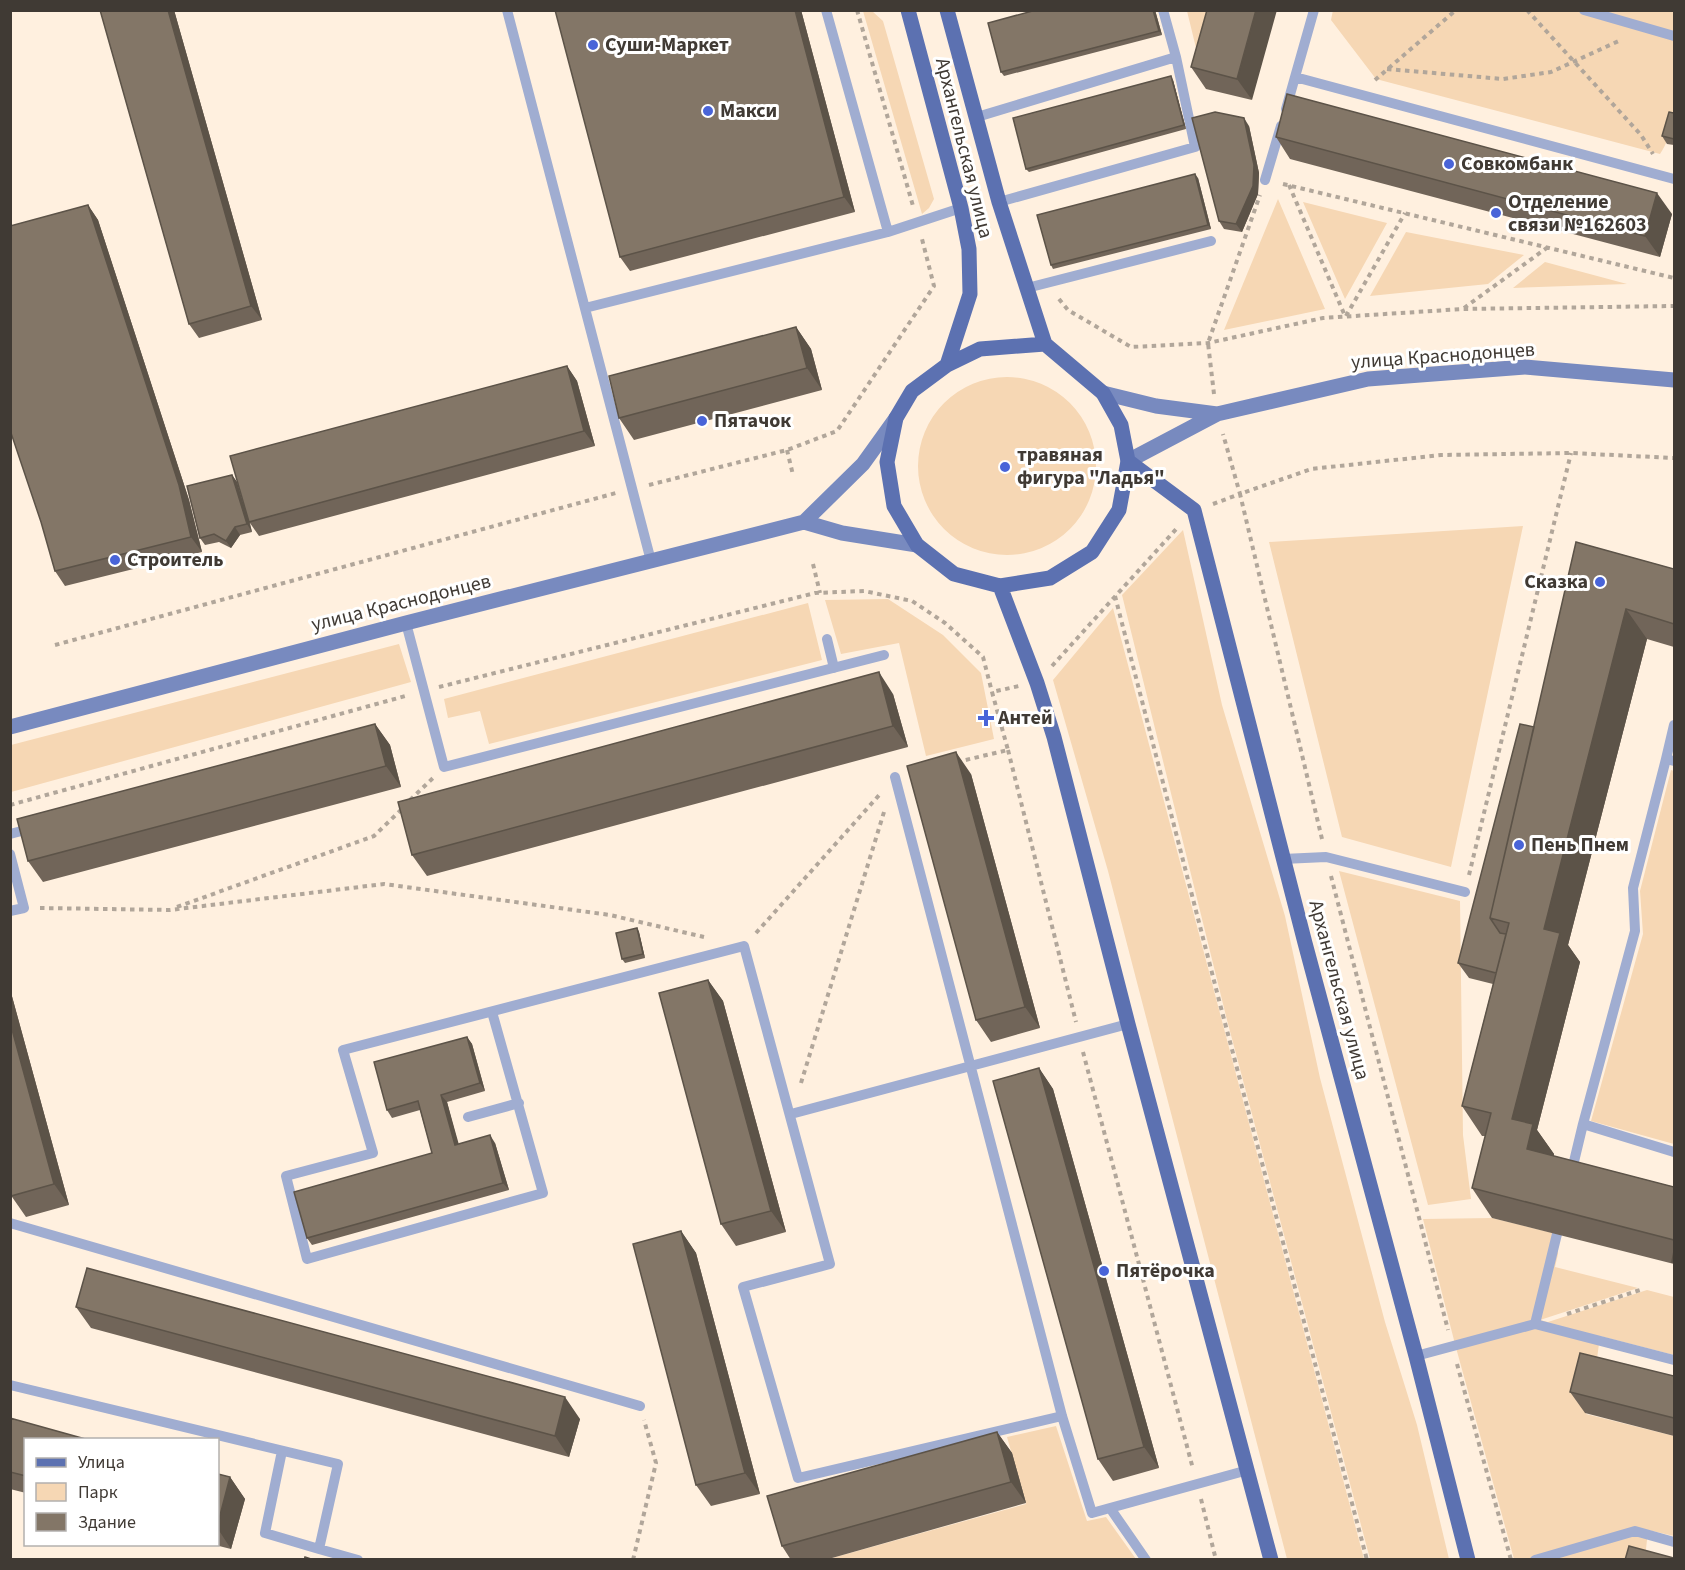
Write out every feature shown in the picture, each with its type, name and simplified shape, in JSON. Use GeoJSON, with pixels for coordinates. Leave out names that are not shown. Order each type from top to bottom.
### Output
{"type":"FeatureCollection","features":[{"type":"Feature","properties":{"kind":"main road","name":"Архангельская улица"},"geometry":{"type":"LineString","coordinates":[[908,10],[961,208],[969,249],[969,294],[947,365]]}},
{"type":"Feature","properties":{"kind":"main road","name":"Архангельская улица"},"geometry":{"type":"LineString","coordinates":[[947,10],[999,202],[1045,344]]}},
{"type":"Feature","properties":{"kind":"main road"},"geometry":{"type":"LineString","coordinates":[[896,418],[887,462],[890,484],[894,506],[917,545],[954,574],[1000,586],[1050,578],[1092,552],[1119,510],[1128,461],[1121,425],[1103,393],[1045,344],[980,349],[947,365],[912,392],[863,464],[804,522],[842,533],[917,545]]}},
{"type":"Feature","properties":{"kind":"main road","name":"улица Краснодонцев"},"geometry":{"type":"LineString","coordinates":[[1128,461],[1217,414],[1368,379],[1525,367],[1674,380]]}},
{"type":"Feature","properties":{"kind":"main road","name":"улица Краснодонцев"},"geometry":{"type":"LineString","coordinates":[[1103,393],[1156,406],[1217,414]]}},
{"type":"Feature","properties":{"kind":"main road"},"geometry":{"type":"LineString","coordinates":[[1128,461],[1194,510]]}},
{"type":"Feature","properties":{"kind":"main road","name":"Архангельская улица"},"geometry":{"type":"LineString","coordinates":[[1194,510],[1283,859],[1468,1560]]}},
{"type":"Feature","properties":{"kind":"main road","name":"улица Краснодонцев"},"geometry":{"type":"LineString","coordinates":[[10,727],[804,522]]}},
{"type":"Feature","properties":{"kind":"main road"},"geometry":{"type":"LineString","coordinates":[[1000,586],[1037,683],[1054,737],[1271,1560]]}},
{"type":"Feature","properties":{"kind":"lane"},"geometry":{"type":"LineString","coordinates":[[507,10],[651,561]]}},
{"type":"Feature","properties":{"kind":"lane"},"geometry":{"type":"LineString","coordinates":[[826,10],[888,231]]}},
{"type":"Feature","properties":{"kind":"lane"},"geometry":{"type":"LineString","coordinates":[[999,202],[1195,147],[1176,57],[1163,10]]}},
{"type":"Feature","properties":{"kind":"lane"},"geometry":{"type":"LineString","coordinates":[[1265,180],[1314,10]]}},
{"type":"Feature","properties":{"kind":"lane"},"geometry":{"type":"LineString","coordinates":[[1584,10],[1674,36]]}},
{"type":"Feature","properties":{"kind":"lane"},"geometry":{"type":"LineString","coordinates":[[977,117],[1176,57]]}},
{"type":"Feature","properties":{"kind":"lane"},"geometry":{"type":"LineString","coordinates":[[1295,77],[1671,178]]}},
{"type":"Feature","properties":{"kind":"lane"},"geometry":{"type":"LineString","coordinates":[[585,308],[888,231],[961,208]]}},
{"type":"Feature","properties":{"kind":"lane"},"geometry":{"type":"LineString","coordinates":[[1027,288],[1211,241]]}},
{"type":"Feature","properties":{"kind":"lane"},"geometry":{"type":"LineString","coordinates":[[406,623],[444,767],[884,655]]}},
{"type":"Feature","properties":{"kind":"lane"},"geometry":{"type":"LineString","coordinates":[[827,639],[834,668]]}},
{"type":"Feature","properties":{"kind":"lane"},"geometry":{"type":"LineString","coordinates":[[1569,1184],[1635,931],[1633,888],[1670,760],[1674,725]]}},
{"type":"Feature","properties":{"kind":"lane"},"geometry":{"type":"LineString","coordinates":[[895,777],[1062,1416],[1092,1513],[1248,1470]]}},
{"type":"Feature","properties":{"kind":"lane"},"geometry":{"type":"LineString","coordinates":[[10,834],[45,825]]}},
{"type":"Feature","properties":{"kind":"lane"},"geometry":{"type":"LineString","coordinates":[[10,854],[24,908],[10,911]]}},
{"type":"Feature","properties":{"kind":"lane"},"geometry":{"type":"LineString","coordinates":[[1283,859],[1326,857],[1465,891]]}},
{"type":"Feature","properties":{"kind":"lane"},"geometry":{"type":"LineString","coordinates":[[492,1012],[543,1193],[307,1259],[286,1176],[373,1153],[343,1050],[744,946],[830,1264],[743,1287],[798,1478],[1062,1416]]}},
{"type":"Feature","properties":{"kind":"lane"},"geometry":{"type":"LineString","coordinates":[[791,1114],[1128,1024]]}},
{"type":"Feature","properties":{"kind":"lane"},"geometry":{"type":"LineString","coordinates":[[468,1117],[519,1103]]}},
{"type":"Feature","properties":{"kind":"lane"},"geometry":{"type":"LineString","coordinates":[[1583,1124],[1674,1152]]}},
{"type":"Feature","properties":{"kind":"lane"},"geometry":{"type":"LineString","coordinates":[[10,1223],[640,1406]]}},
{"type":"Feature","properties":{"kind":"lane"},"geometry":{"type":"LineString","coordinates":[[1535,1324],[1557,1234]]}},
{"type":"Feature","properties":{"kind":"lane"},"geometry":{"type":"LineString","coordinates":[[1416,1356],[1535,1324],[1674,1360]]}},
{"type":"Feature","properties":{"kind":"lane"},"geometry":{"type":"LineString","coordinates":[[10,1385],[338,1464],[319,1549]]}},
{"type":"Feature","properties":{"kind":"lane"},"geometry":{"type":"LineString","coordinates":[[282,1451],[265,1533],[358,1560]]}},
{"type":"Feature","properties":{"kind":"lane"},"geometry":{"type":"LineString","coordinates":[[1110,1508],[1146,1560]]}},
{"type":"Feature","properties":{"kind":"lane"},"geometry":{"type":"LineString","coordinates":[[1535,1560],[1635,1531],[1674,1542]]}},
{"type":"Feature","properties":{"kind":"path"},"geometry":{"type":"LineString","coordinates":[[55,645],[632,489],[787,450],[837,431],[934,286],[856,10]]}},
{"type":"Feature","properties":{"kind":"path"},"geometry":{"type":"LineString","coordinates":[[1358,94],[1456,10]]}},
{"type":"Feature","properties":{"kind":"path"},"geometry":{"type":"LineString","coordinates":[[1527,10],[1641,135],[1671,178]]}},
{"type":"Feature","properties":{"kind":"path"},"geometry":{"type":"LineString","coordinates":[[1387,69],[1503,79],[1551,72],[1647,28]]}},
{"type":"Feature","properties":{"kind":"path"},"geometry":{"type":"LineString","coordinates":[[992,692],[1037,683],[1194,510],[1240,494],[1217,414],[1208,344],[1265,180],[1674,278]]}},
{"type":"Feature","properties":{"kind":"path"},"geometry":{"type":"LineString","coordinates":[[1289,185],[1345,316]]}},
{"type":"Feature","properties":{"kind":"path"},"geometry":{"type":"LineString","coordinates":[[1345,316],[1405,213]]}},
{"type":"Feature","properties":{"kind":"path"},"geometry":{"type":"LineString","coordinates":[[1463,309],[1548,247]]}},
{"type":"Feature","properties":{"kind":"path"},"geometry":{"type":"LineString","coordinates":[[1046,283],[1068,310],[1131,347],[1208,344],[1323,318],[1345,316],[1463,309],[1674,306]]}},
{"type":"Feature","properties":{"kind":"path"},"geometry":{"type":"LineString","coordinates":[[787,450],[793,475]]}},
{"type":"Feature","properties":{"kind":"path"},"geometry":{"type":"LineString","coordinates":[[1465,891],[1571,453]]}},
{"type":"Feature","properties":{"kind":"path"},"geometry":{"type":"LineString","coordinates":[[813,564],[820,593]]}},
{"type":"Feature","properties":{"kind":"path"},"geometry":{"type":"LineString","coordinates":[[10,805],[424,691],[820,593],[864,591],[912,601],[945,623],[983,657],[1216,1560]]}},
{"type":"Feature","properties":{"kind":"path"},"geometry":{"type":"LineString","coordinates":[[1115,595],[1367,1560]]}},
{"type":"Feature","properties":{"kind":"path"},"geometry":{"type":"LineString","coordinates":[[952,764],[1008,750]]}},
{"type":"Feature","properties":{"kind":"path"},"geometry":{"type":"LineString","coordinates":[[170,909],[374,836],[444,767]]}},
{"type":"Feature","properties":{"kind":"path"},"geometry":{"type":"LineString","coordinates":[[744,946],[895,777]]}},
{"type":"Feature","properties":{"kind":"path"},"geometry":{"type":"LineString","coordinates":[[791,1114],[885,811]]}},
{"type":"Feature","properties":{"kind":"path"},"geometry":{"type":"LineString","coordinates":[[24,908],[170,909],[384,884],[610,915],[711,938]]}},
{"type":"Feature","properties":{"kind":"path"},"geometry":{"type":"LineString","coordinates":[[1535,1324],[1643,1289]]}},
{"type":"Feature","properties":{"kind":"path"},"geometry":{"type":"LineString","coordinates":[[633,1560],[656,1463],[640,1406]]}},
{"type":"Feature","properties":{"kind":"green space"},"geometry":{"type":"Polygon","coordinates":[[[1333,10],[1674,11],[1675,105],[1667,140],[1660,154],[1376,79],[1331,20],[1333,10]]]}},
{"type":"Feature","properties":{"kind":"green space"},"geometry":{"type":"Polygon","coordinates":[[[863,11],[872,11],[883,21],[934,199],[922,214],[863,11]]]}},
{"type":"Feature","properties":{"kind":"green space"},"geometry":{"type":"Polygon","coordinates":[[[1187,11],[1228,11],[1206,89],[1187,11]]]}},
{"type":"Feature","properties":{"kind":"green space"},"geometry":{"type":"Polygon","coordinates":[[[1278,199],[1325,309],[1224,330],[1278,199]]]}},
{"type":"Feature","properties":{"kind":"green space"},"geometry":{"type":"Polygon","coordinates":[[[1303,202],[1387,223],[1345,299],[1303,202]]]}},
{"type":"Feature","properties":{"kind":"green space"},"geometry":{"type":"Polygon","coordinates":[[[1406,232],[1524,255],[1488,284],[1370,296],[1406,232]]]}},
{"type":"Feature","properties":{"kind":"green space"},"geometry":{"type":"Polygon","coordinates":[[[1545,262],[1627,284],[1513,288],[1545,262]]]}},
{"type":"Feature","properties":{"kind":"green space"},"geometry":{"type":"Polygon","coordinates":[[[1007,377],[1041,384],[1070,403],[1089,432],[1096,466],[1089,500],[1070,529],[1041,548],[1007,555],[973,548],[944,529],[925,500],[918,466],[925,432],[944,403],[973,384],[1007,377]]]}},
{"type":"Feature","properties":{"kind":"green space"},"geometry":{"type":"Polygon","coordinates":[[[1523,526],[1451,867],[1342,837],[1269,542],[1523,526]]]}},
{"type":"Feature","properties":{"kind":"green space"},"geometry":{"type":"Polygon","coordinates":[[[1183,530],[1222,705],[1285,916],[1320,1078],[1385,1322],[1417,1425],[1449,1559],[1370,1559],[1227,1020],[1122,595],[1183,530]]]}},
{"type":"Feature","properties":{"kind":"green space"},"geometry":{"type":"Polygon","coordinates":[[[888,599],[943,635],[981,673],[994,739],[926,756],[899,643],[841,654],[825,600],[888,599]]]}},
{"type":"Feature","properties":{"kind":"green space"},"geometry":{"type":"Polygon","coordinates":[[[808,603],[822,660],[489,744],[480,711],[448,718],[444,699],[808,603]]]}},
{"type":"Feature","properties":{"kind":"green space"},"geometry":{"type":"Polygon","coordinates":[[[1113,608],[1364,1559],[1287,1559],[1108,871],[1053,680],[1113,608]]]}},
{"type":"Feature","properties":{"kind":"green space"},"geometry":{"type":"Polygon","coordinates":[[[399,644],[411,682],[11,792],[11,745],[399,644]]]}},
{"type":"Feature","properties":{"kind":"green space"},"geometry":{"type":"Polygon","coordinates":[[[1671,770],[1674,771],[1674,1144],[1591,1121],[1643,934],[1640,891],[1671,770]]]}},
{"type":"Feature","properties":{"kind":"green space"},"geometry":{"type":"Polygon","coordinates":[[[1339,871],[1460,901],[1463,1135],[1471,1199],[1428,1205],[1339,871]]]}},
{"type":"Feature","properties":{"kind":"green space"},"geometry":{"type":"Polygon","coordinates":[[[1492,1218],[1557,1234],[1558,1254],[1555,1267],[1638,1288],[1540,1320],[1548,1322],[1647,1290],[1674,1297],[1674,1355],[1600,1336],[1586,1414],[1674,1436],[1674,1536],[1648,1530],[1645,1559],[1514,1559],[1423,1219],[1492,1218]]]}},
{"type":"Feature","properties":{"kind":"green space"},"geometry":{"type":"Polygon","coordinates":[[[1056,1426],[1087,1521],[1106,1517],[1136,1559],[825,1560],[1026,1504],[1007,1437],[1056,1426]]]}},
{"type":"Feature","properties":{"kind":"building"},"geometry":{"type":"Polygon","coordinates":[[[100,10],[168,10],[251,306],[189,324],[100,10]]]}},
{"type":"Feature","properties":{"kind":"building","name":"Макси"},"geometry":{"type":"Polygon","coordinates":[[[555,10],[795,10],[844,197],[620,257],[555,10]]]}},
{"type":"Feature","properties":{"kind":"building"},"geometry":{"type":"Polygon","coordinates":[[[1036,10],[1153,10],[1159,31],[1001,72],[988,23],[1036,10]]]}},
{"type":"Feature","properties":{"kind":"building"},"geometry":{"type":"Polygon","coordinates":[[[1207,10],[1256,10],[1237,79],[1191,67],[1207,10]]]}},
{"type":"Feature","properties":{"kind":"building"},"geometry":{"type":"Polygon","coordinates":[[[1171,76],[1184,125],[1026,169],[1013,118],[1171,76]]]}},
{"type":"Feature","properties":{"kind":"building"},"geometry":{"type":"Polygon","coordinates":[[[1287,94],[1657,193],[1645,236],[1276,137],[1287,94]]]}},
{"type":"Feature","properties":{"kind":"building"},"geometry":{"type":"Polygon","coordinates":[[[1215,112],[1244,118],[1254,165],[1253,186],[1236,224],[1219,221],[1192,118],[1215,112]]]}},
{"type":"Feature","properties":{"kind":"building"},"geometry":{"type":"Polygon","coordinates":[[[1669,112],[1674,113],[1674,139],[1662,136],[1669,112]]]}},
{"type":"Feature","properties":{"kind":"building"},"geometry":{"type":"Polygon","coordinates":[[[1195,174],[1208,225],[1051,265],[1037,215],[1195,174]]]}},
{"type":"Feature","properties":{"kind":"building"},"geometry":{"type":"Polygon","coordinates":[[[88,205],[179,485],[191,537],[55,571],[10,430],[10,226],[88,205]]]}},
{"type":"Feature","properties":{"kind":"building"},"geometry":{"type":"Polygon","coordinates":[[[796,327],[807,368],[619,418],[609,376],[796,327]]]}},
{"type":"Feature","properties":{"kind":"building"},"geometry":{"type":"Polygon","coordinates":[[[567,366],[584,431],[249,522],[230,456],[567,366]]]}},
{"type":"Feature","properties":{"kind":"building"},"geometry":{"type":"Polygon","coordinates":[[[232,475],[247,524],[235,527],[226,541],[214,534],[200,538],[187,486],[232,475]]]}},
{"type":"Feature","properties":{"kind":"building"},"geometry":{"type":"Polygon","coordinates":[[[1576,542],[1674,569],[1674,624],[1626,609],[1544,929],[1560,933],[1512,1119],[1533,1124],[1527,1149],[1674,1187],[1674,1240],[1472,1188],[1491,1113],[1462,1106],[1509,923],[1490,918],[1576,542]]]}},
{"type":"Feature","properties":{"kind":"building"},"geometry":{"type":"Polygon","coordinates":[[[879,672],[893,726],[412,855],[398,802],[879,672]]]}},
{"type":"Feature","properties":{"kind":"building"},"geometry":{"type":"Polygon","coordinates":[[[375,724],[386,766],[28,861],[17,819],[375,724]]]}},
{"type":"Feature","properties":{"kind":"building"},"geometry":{"type":"Polygon","coordinates":[[[1520,724],[1534,727],[1490,918],[1500,933],[1506,934],[1496,973],[1458,963],[1520,724]]]}},
{"type":"Feature","properties":{"kind":"building"},"geometry":{"type":"Polygon","coordinates":[[[956,752],[1025,1007],[976,1020],[907,766],[956,752]]]}},
{"type":"Feature","properties":{"kind":"building"},"geometry":{"type":"Polygon","coordinates":[[[637,928],[643,954],[622,959],[616,933],[637,928]]]}},
{"type":"Feature","properties":{"kind":"building"},"geometry":{"type":"Polygon","coordinates":[[[708,980],[771,1211],[721,1224],[659,993],[708,980]]]}},
{"type":"Feature","properties":{"kind":"building"},"geometry":{"type":"Polygon","coordinates":[[[10,1022],[54,1184],[11,1196],[10,1194],[10,1022]]]}},
{"type":"Feature","properties":{"kind":"building"},"geometry":{"type":"Polygon","coordinates":[[[467,1037],[480,1083],[441,1095],[455,1145],[490,1135],[503,1183],[307,1238],[294,1192],[432,1153],[418,1101],[387,1110],[374,1062],[467,1037]]]}},
{"type":"Feature","properties":{"kind":"building"},"geometry":{"type":"Polygon","coordinates":[[[1039,1068],[1144,1447],[1098,1459],[993,1081],[1039,1068]]]}},
{"type":"Feature","properties":{"kind":"building"},"geometry":{"type":"Polygon","coordinates":[[[681,1231],[745,1473],[696,1485],[633,1244],[681,1231]]]}},
{"type":"Feature","properties":{"kind":"building"},"geometry":{"type":"Polygon","coordinates":[[[87,1268],[565,1397],[555,1436],[76,1307],[87,1268]]]}},
{"type":"Feature","properties":{"kind":"building"},"geometry":{"type":"Polygon","coordinates":[[[1580,1353],[1674,1376],[1674,1418],[1570,1392],[1580,1353]]]}},
{"type":"Feature","properties":{"kind":"building"},"geometry":{"type":"Polygon","coordinates":[[[10,1418],[82,1438],[24,1438],[24,1476],[10,1472],[10,1418]]]}},
{"type":"Feature","properties":{"kind":"building"},"geometry":{"type":"Polygon","coordinates":[[[997,1432],[1011,1482],[782,1546],[767,1496],[997,1432]]]}},
{"type":"Feature","properties":{"kind":"building"},"geometry":{"type":"Polygon","coordinates":[[[219,1474],[230,1477],[219,1519],[219,1474]]]}},
{"type":"Feature","properties":{"kind":"building"},"geometry":{"type":"Polygon","coordinates":[[[1629,1546],[1674,1558],[1674,1560],[1625,1560],[1629,1546]]]}},
{"type":"Feature","properties":{"kind":"place","name":"Суши-Маркет"},"geometry":{"type":"Point","coordinates":[593,45]}},
{"type":"Feature","properties":{"kind":"place","name":"Макси"},"geometry":{"type":"Point","coordinates":[708,111]}},
{"type":"Feature","properties":{"kind":"place","name":"Совкомбанк"},"geometry":{"type":"Point","coordinates":[1449,164]}},
{"type":"Feature","properties":{"kind":"place","name":"Отделение связи №162603"},"geometry":{"type":"Point","coordinates":[1496,213]}},
{"type":"Feature","properties":{"kind":"place","name":"Пятачок"},"geometry":{"type":"Point","coordinates":[702,421]}},
{"type":"Feature","properties":{"kind":"place","name":"травяная фигура \"Ладья\""},"geometry":{"type":"Point","coordinates":[1005,467]}},
{"type":"Feature","properties":{"kind":"place","name":"Строитель"},"geometry":{"type":"Point","coordinates":[115,560]}},
{"type":"Feature","properties":{"kind":"place","name":"Сказка"},"geometry":{"type":"Point","coordinates":[1600,582]}},
{"type":"Feature","properties":{"kind":"place","name":"Антей"},"geometry":{"type":"Point","coordinates":[986,718]}},
{"type":"Feature","properties":{"kind":"place","name":"Пень Пнем"},"geometry":{"type":"Point","coordinates":[1519,845]}},
{"type":"Feature","properties":{"kind":"place","name":"Пятёрочка"},"geometry":{"type":"Point","coordinates":[1104,1271]}}]}
